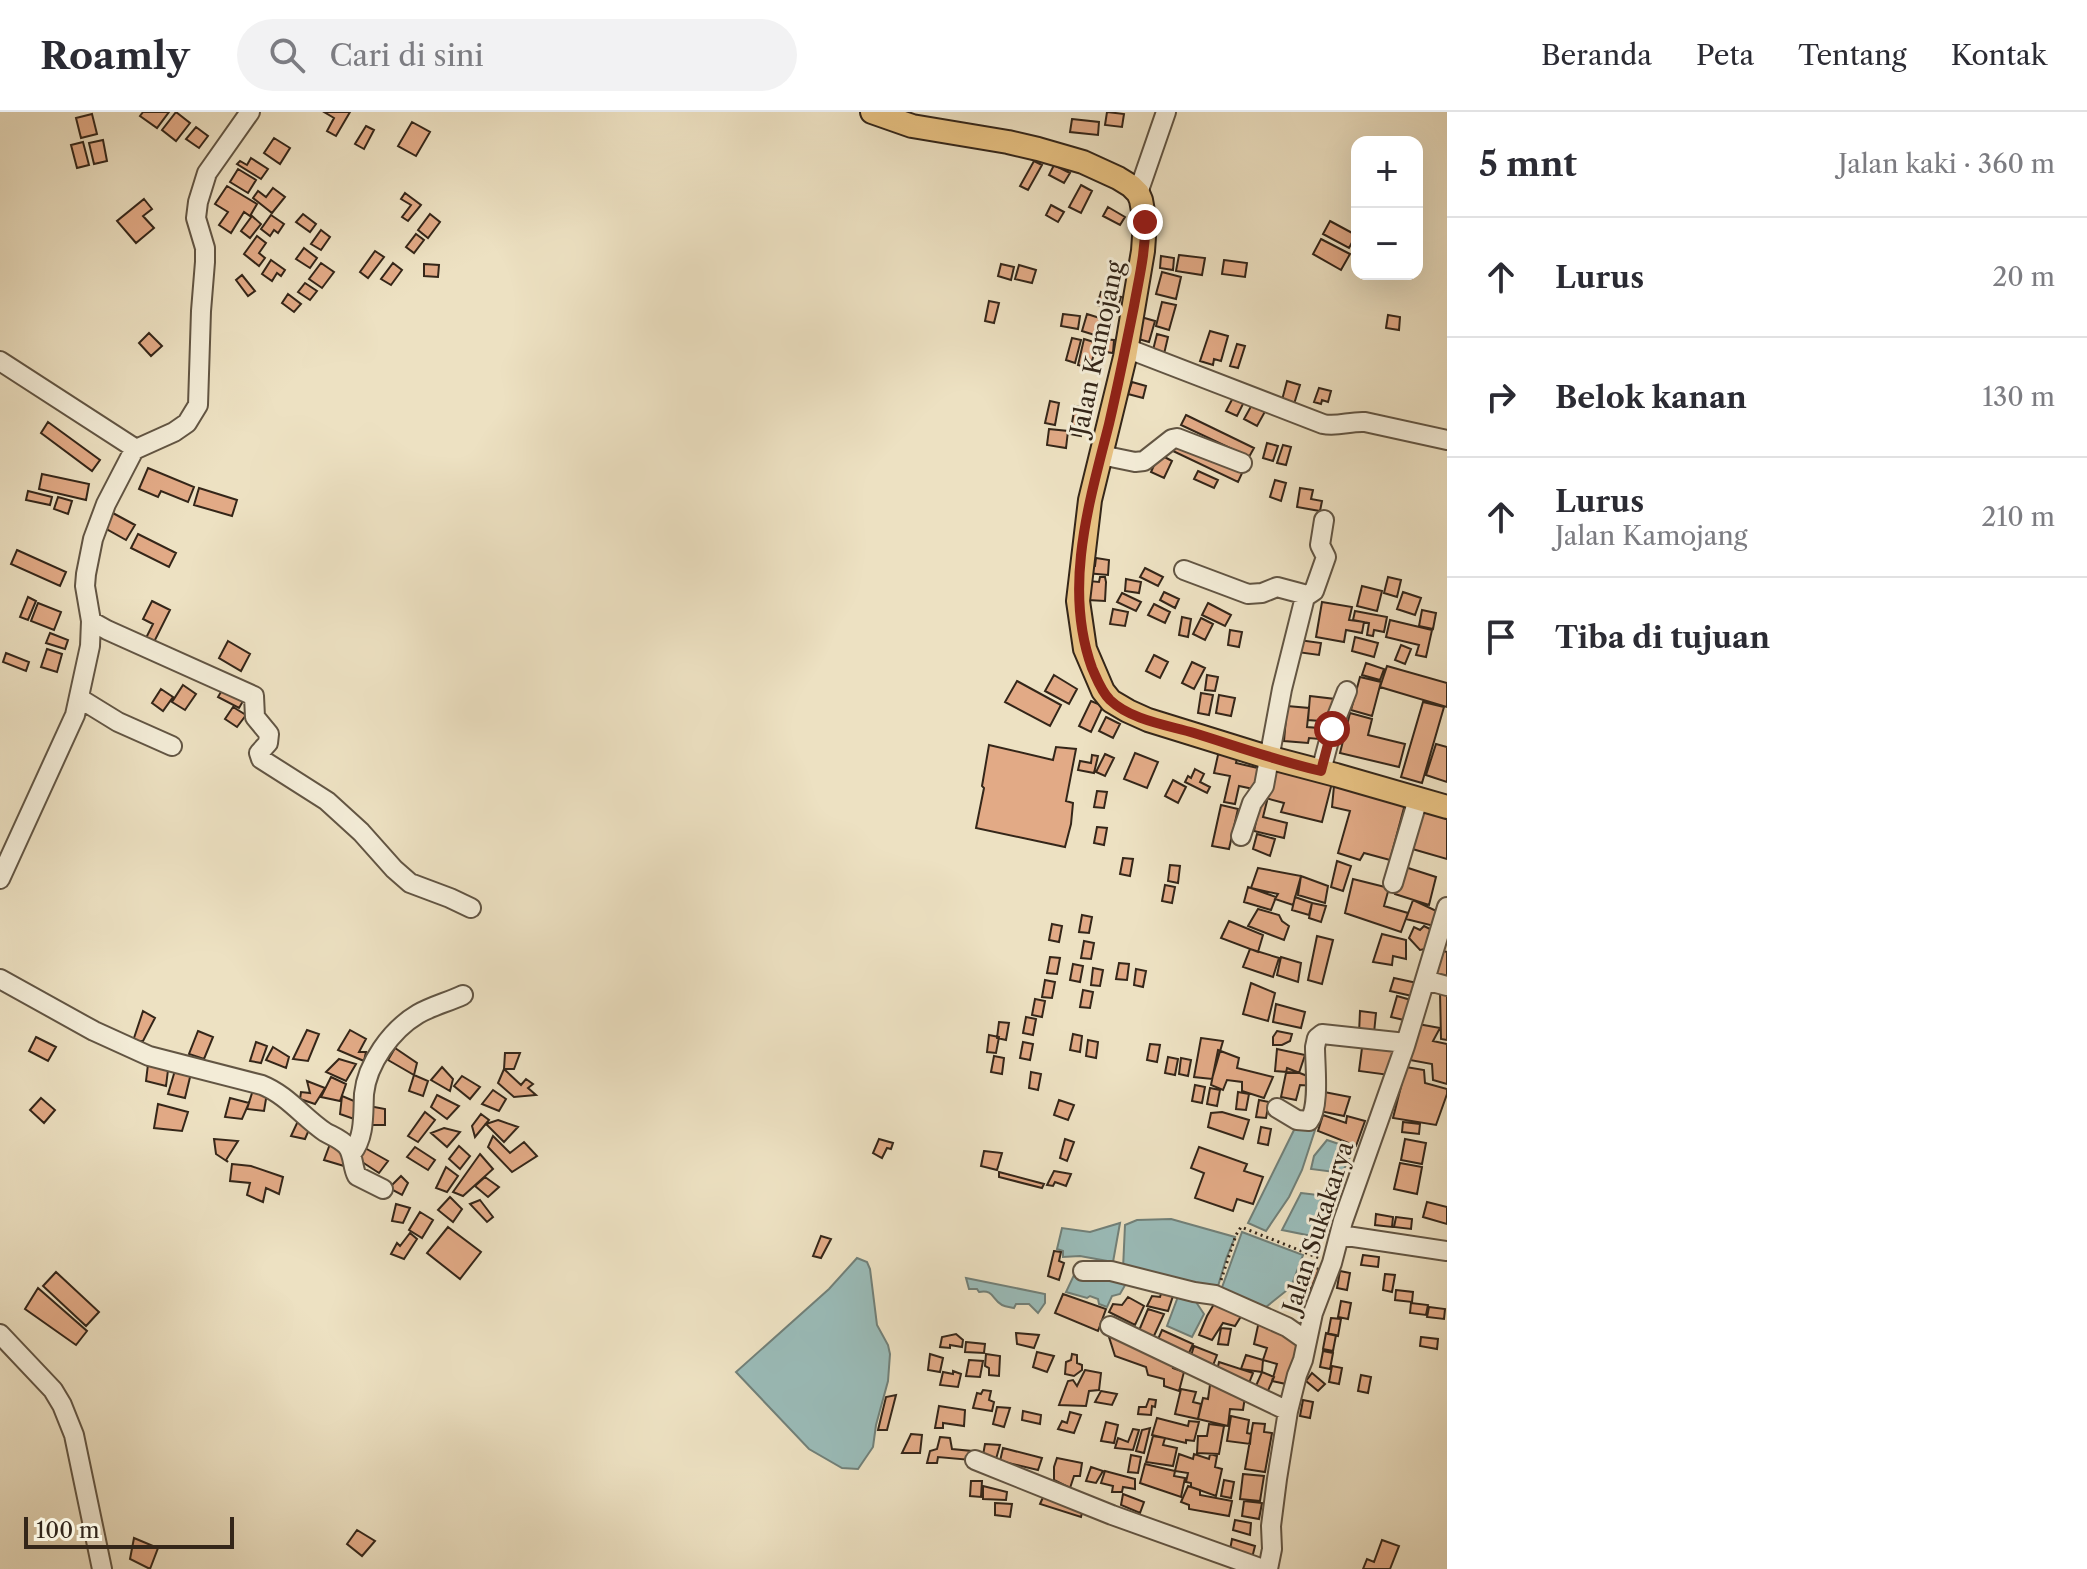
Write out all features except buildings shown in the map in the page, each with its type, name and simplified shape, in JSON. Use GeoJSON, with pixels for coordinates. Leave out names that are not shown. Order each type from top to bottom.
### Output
{"type":"FeatureCollection","features":[{"type":"Feature","properties":{"kind":"main road"},"geometry":{"type":"LineString","coordinates":[[872,112],[912,126],[1038,149],[1118,178],[1138,193]]}},
{"type":"Feature","properties":{"kind":"main road","name":"Jalan Kamojang"},"geometry":{"type":"LineString","coordinates":[[1138,193],[1143,207],[1145,234],[1126,348],[1090,500],[1078,601],[1085,649],[1103,691],[1111,701],[1148,720],[1269,758],[1447,807]]}},
{"type":"Feature","properties":{"kind":"street"},"geometry":{"type":"LineString","coordinates":[[0,879],[75,715],[90,646],[91,621],[85,586],[93,539],[123,469],[136,449],[187,423],[198,405],[205,248],[196,218],[198,202],[207,173],[250,112]]}},
{"type":"Feature","properties":{"kind":"street"},"geometry":{"type":"LineString","coordinates":[[1138,193],[1166,112]]}},
{"type":"Feature","properties":{"kind":"street"},"geometry":{"type":"LineString","coordinates":[[1126,348],[1323,424],[1339,426],[1365,422],[1447,440]]}},
{"type":"Feature","properties":{"kind":"street"},"geometry":{"type":"LineString","coordinates":[[0,361],[136,449]]}},
{"type":"Feature","properties":{"kind":"street"},"geometry":{"type":"LineString","coordinates":[[1101,455],[1144,461],[1177,438],[1242,463]]}},
{"type":"Feature","properties":{"kind":"street"},"geometry":{"type":"LineString","coordinates":[[1241,836],[1252,803],[1264,786],[1295,632],[1307,595],[1314,591],[1326,557],[1320,545],[1324,520]]}},
{"type":"Feature","properties":{"kind":"street"},"geometry":{"type":"LineString","coordinates":[[1184,570],[1248,594],[1277,587],[1307,595]]}},
{"type":"Feature","properties":{"kind":"street"},"geometry":{"type":"LineString","coordinates":[[91,621],[254,696],[255,717],[269,734],[268,743],[259,753],[261,759],[327,801],[410,883],[471,908]]}},
{"type":"Feature","properties":{"kind":"street"},"geometry":{"type":"LineString","coordinates":[[1321,771],[1332,729],[1347,691]]}},
{"type":"Feature","properties":{"kind":"street"},"geometry":{"type":"LineString","coordinates":[[79,698],[118,722],[172,746]]}},
{"type":"Feature","properties":{"kind":"street"},"geometry":{"type":"LineString","coordinates":[[1393,883],[1418,799]]}},
{"type":"Feature","properties":{"kind":"street","name":"Jalan Sukakarya"},"geometry":{"type":"LineString","coordinates":[[1266,1569],[1272,1549],[1271,1526],[1288,1411],[1313,1313],[1406,1043],[1447,907]]}},
{"type":"Feature","properties":{"kind":"street"},"geometry":{"type":"LineString","coordinates":[[0,979],[94,1031],[149,1056],[269,1088],[325,1132],[343,1142],[352,1153],[357,1176],[383,1189]]}},
{"type":"Feature","properties":{"kind":"street"},"geometry":{"type":"LineString","coordinates":[[1425,980],[1447,986]]}},
{"type":"Feature","properties":{"kind":"street"},"geometry":{"type":"LineString","coordinates":[[352,1153],[362,1131],[366,1085],[383,1048],[417,1014],[463,995]]}},
{"type":"Feature","properties":{"kind":"street"},"geometry":{"type":"LineString","coordinates":[[1277,1108],[1297,1120],[1312,1119],[1315,1107],[1315,1047],[1322,1034],[1406,1043]]}},
{"type":"Feature","properties":{"kind":"street"},"geometry":{"type":"LineString","coordinates":[[1340,1235],[1447,1251]]}},
{"type":"Feature","properties":{"kind":"street"},"geometry":{"type":"LineString","coordinates":[[1083,1271],[1111,1271],[1215,1295],[1287,1327],[1307,1341]]}},
{"type":"Feature","properties":{"kind":"street"},"geometry":{"type":"LineString","coordinates":[[1110,1326],[1288,1411]]}},
{"type":"Feature","properties":{"kind":"street"},"geometry":{"type":"LineString","coordinates":[[0,1334],[53,1390],[69,1420],[102,1569]]}},
{"type":"Feature","properties":{"kind":"street"},"geometry":{"type":"LineString","coordinates":[[975,1460],[1112,1515],[1266,1569]]}},
{"type":"Feature","properties":{"kind":"path"},"geometry":{"type":"LineString","coordinates":[[1215,1295],[1241,1227],[1332,1263]]}},
{"type":"Feature","properties":{"kind":"water"},"geometry":{"type":"Polygon","coordinates":[[[1296,1126],[1315,1130],[1289,1197],[1266,1231],[1248,1223],[1296,1126]]]}},
{"type":"Feature","properties":{"kind":"water"},"geometry":{"type":"Polygon","coordinates":[[[1327,1140],[1354,1149],[1342,1173],[1311,1169],[1314,1156],[1327,1140]]]}},
{"type":"Feature","properties":{"kind":"water"},"geometry":{"type":"Polygon","coordinates":[[[1301,1193],[1335,1197],[1317,1237],[1282,1230],[1301,1193]]]}},
{"type":"Feature","properties":{"kind":"water"},"geometry":{"type":"Polygon","coordinates":[[[1171,1219],[1235,1237],[1216,1293],[1123,1269],[1125,1225],[1137,1220],[1171,1219]]]}},
{"type":"Feature","properties":{"kind":"water"},"geometry":{"type":"Polygon","coordinates":[[[1120,1223],[1113,1262],[1080,1256],[1063,1257],[1063,1251],[1057,1249],[1062,1228],[1090,1232],[1120,1223]]]}},
{"type":"Feature","properties":{"kind":"water"},"geometry":{"type":"Polygon","coordinates":[[[1242,1232],[1303,1255],[1291,1287],[1261,1311],[1220,1293],[1242,1232]]]}},
{"type":"Feature","properties":{"kind":"water"},"geometry":{"type":"Polygon","coordinates":[[[857,1258],[867,1262],[870,1269],[877,1325],[890,1354],[888,1381],[873,1447],[858,1469],[842,1468],[809,1449],[736,1372],[829,1289],[857,1258]]]}},
{"type":"Feature","properties":{"kind":"water"},"geometry":{"type":"Polygon","coordinates":[[[1074,1275],[1128,1280],[1120,1294],[1112,1296],[1107,1307],[1090,1296],[1087,1298],[1066,1292],[1074,1275]]]}},
{"type":"Feature","properties":{"kind":"water"},"geometry":{"type":"Polygon","coordinates":[[[966,1278],[1045,1294],[1045,1303],[1038,1313],[1029,1304],[1016,1304],[1014,1308],[1005,1306],[988,1292],[969,1289],[966,1278]]]}},
{"type":"Feature","properties":{"kind":"water"},"geometry":{"type":"Polygon","coordinates":[[[1179,1294],[1194,1299],[1204,1314],[1192,1337],[1167,1326],[1179,1294]]]}},
{"type":"Feature","properties":{"kind":"route"},"geometry":{"type":"LineString","coordinates":[[1145,222],[1125,357],[1090,500],[1081,560],[1078,601],[1085,649],[1098,682],[1111,701],[1148,720],[1321,771],[1332,729]]}}]}
